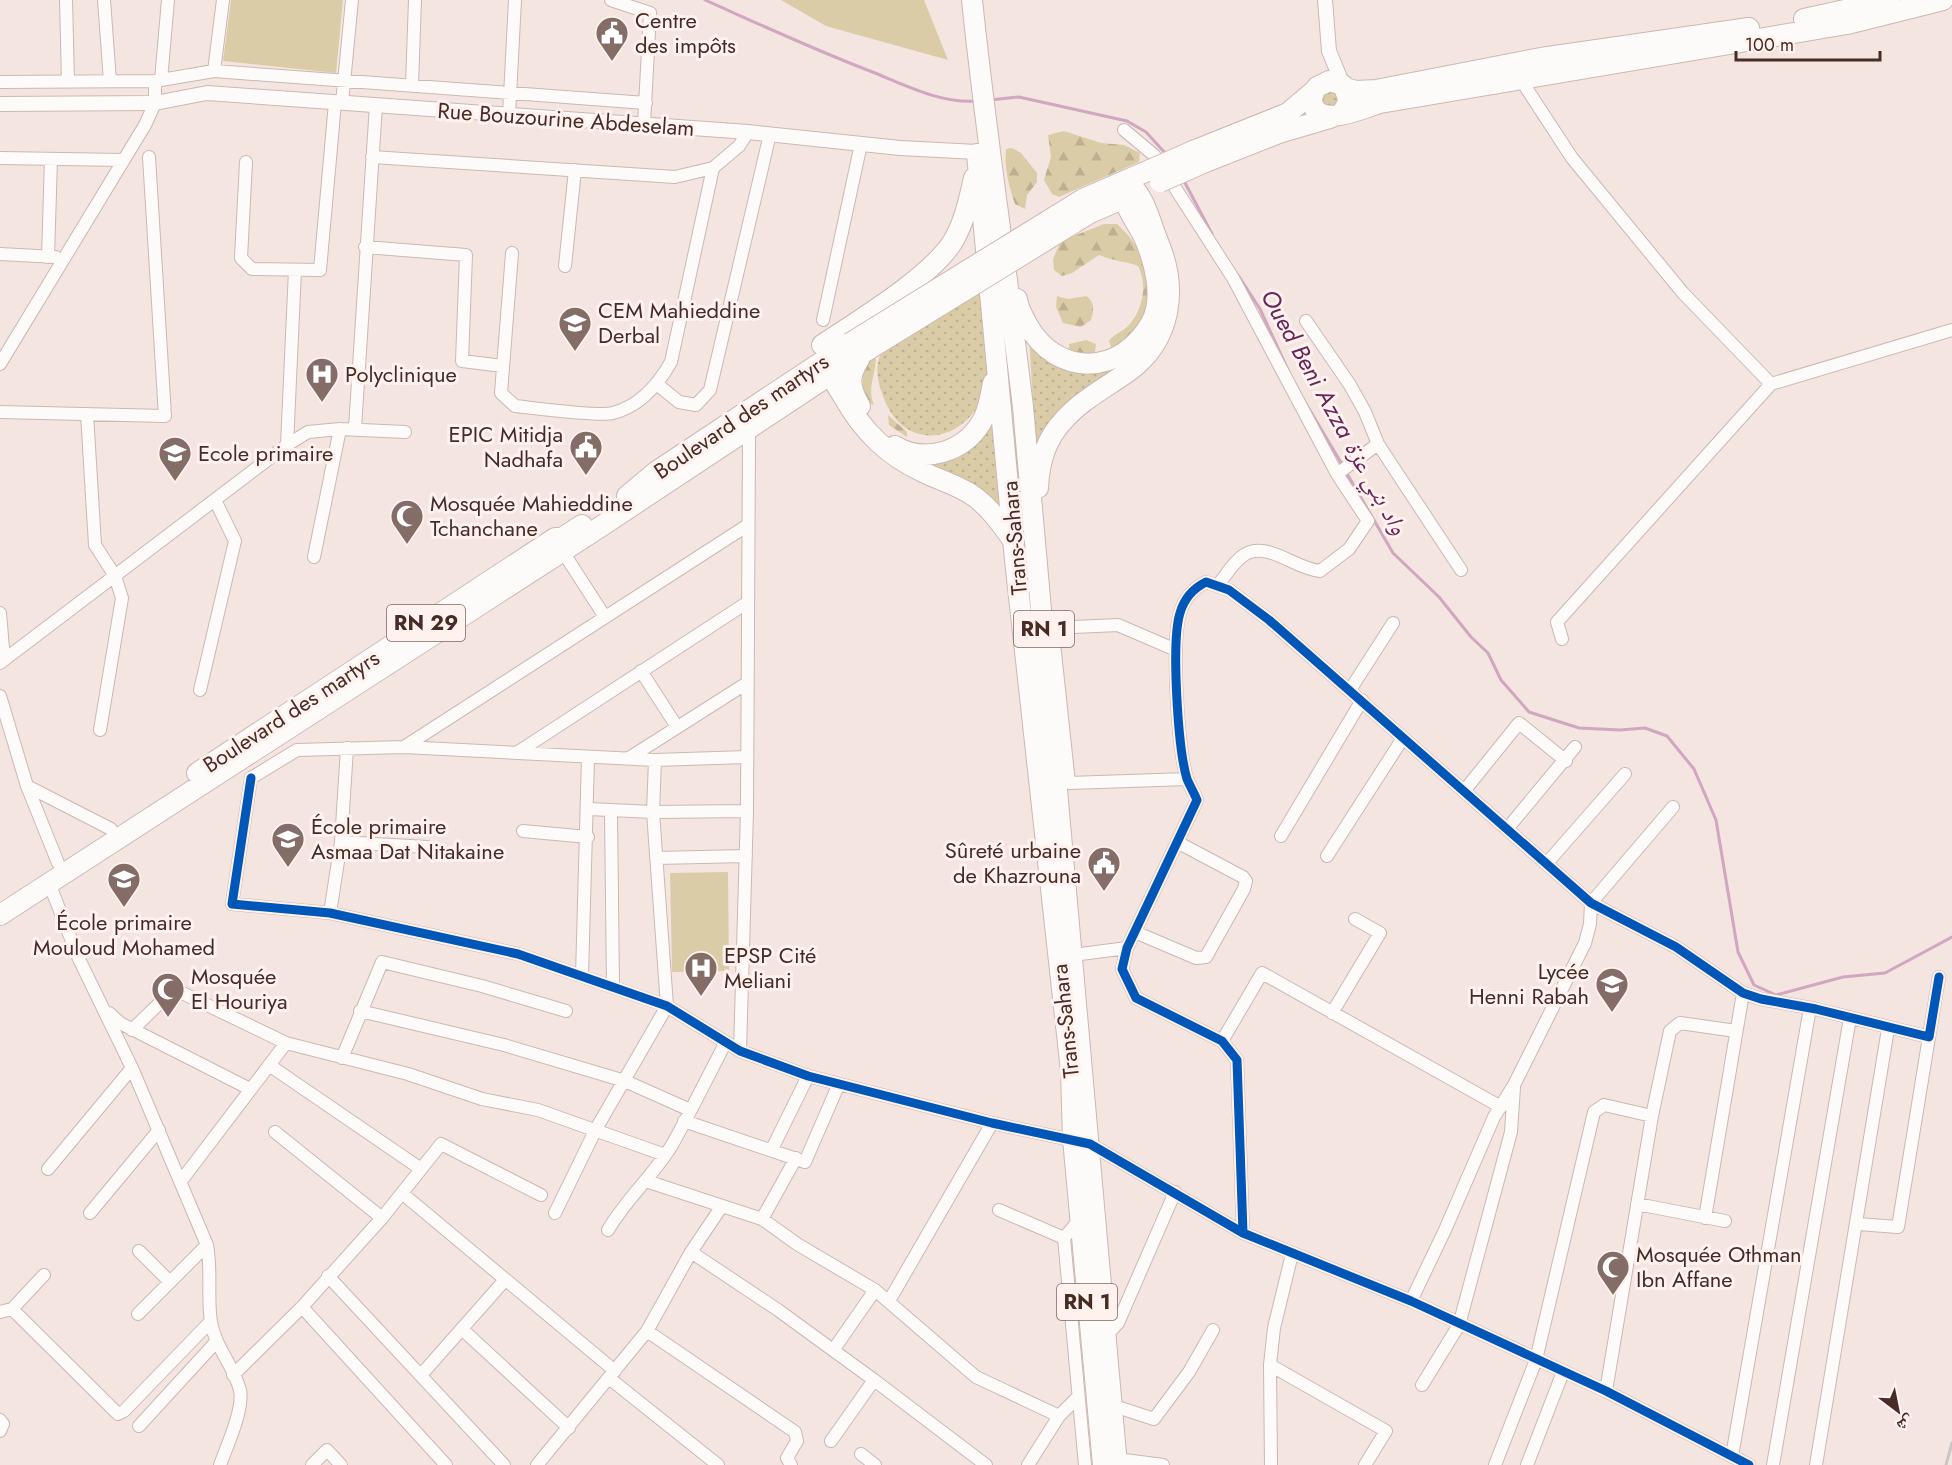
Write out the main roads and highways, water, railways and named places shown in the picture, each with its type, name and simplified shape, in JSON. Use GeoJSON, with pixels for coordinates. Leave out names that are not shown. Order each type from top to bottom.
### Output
{"type":"FeatureCollection","features":[{"type":"Feature","properties":{"kind":"highway","name":"RN 1"},"geometry":{"type":"LineString","coordinates":[[961,0],[1007,272],[1023,407],[1073,955],[1082,1142],[1105,1337],[1111,1406],[1112,1463]]}},
{"type":"Feature","properties":{"kind":"highway","name":"RN 1"},"geometry":{"type":"LineString","coordinates":[[972,0],[975,87]]}},
{"type":"Feature","properties":{"kind":"highway"},"geometry":{"type":"LineString","coordinates":[[1014,542],[990,511],[976,498],[908,465],[883,449],[859,423],[847,394],[831,366],[856,348],[1086,206],[1130,190],[1156,175],[1198,158],[1288,113],[1329,81],[1356,91],[1376,90],[1541,58],[1791,22],[1890,0]]}},
{"type":"Feature","properties":{"kind":"highway"},"geometry":{"type":"LineString","coordinates":[[1198,158],[1389,102],[1847,24],[1943,0]]}},
{"type":"Feature","properties":{"kind":"highway"},"geometry":{"type":"LineString","coordinates":[[1336,116],[1349,101],[1344,87]]}},
{"type":"Feature","properties":{"kind":"highway"},"geometry":{"type":"LineString","coordinates":[[1316,89],[1312,100],[1314,109],[1321,115],[1336,116]]}},
{"type":"Feature","properties":{"kind":"highway","name":"Trans-Sahara"},"geometry":{"type":"LineString","coordinates":[[979,116],[978,158],[1014,542],[1071,1071],[1082,1142]]}},
{"type":"Feature","properties":{"kind":"highway"},"geometry":{"type":"LineString","coordinates":[[657,471],[716,416],[872,312],[922,274],[951,244],[963,220],[978,158]]}},
{"type":"Feature","properties":{"kind":"highway"},"geometry":{"type":"LineString","coordinates":[[1007,272],[1021,312],[1037,339],[1051,354],[1066,361],[1081,363],[1113,358],[1135,343],[1150,325],[1156,310],[1156,281],[1152,256],[1138,227],[1130,190]]}},
{"type":"Feature","properties":{"kind":"highway"},"geometry":{"type":"LineString","coordinates":[[1036,546],[1040,465],[1056,429],[1072,411],[1140,362],[1158,340],[1165,323],[1170,302],[1167,267],[1130,190]]}},
{"type":"Feature","properties":{"kind":"highway"},"geometry":{"type":"LineString","coordinates":[[1086,206],[1117,214],[1138,227]]}},
{"type":"Feature","properties":{"kind":"highway"},"geometry":{"type":"LineString","coordinates":[[847,394],[855,365],[856,348]]}},
{"type":"Feature","properties":{"kind":"highway"},"geometry":{"type":"LineString","coordinates":[[802,393],[847,394],[888,442],[904,452],[917,455],[934,454],[950,450],[969,440],[981,423],[989,406],[997,360]]}},
{"type":"Feature","properties":{"kind":"highway","name":"Boulevard des martyrs"},"geometry":{"type":"LineString","coordinates":[[0,915],[555,538],[562,538],[626,496],[657,471],[831,366]]}},
{"type":"Feature","properties":{"kind":"highway","name":"Boulevard des martyrs"},"geometry":{"type":"LineString","coordinates":[[0,900],[111,829],[229,760],[563,552],[802,393],[831,366]]}},
{"type":"Feature","properties":{"kind":"highway","name":"RN 1"},"geometry":{"type":"LineString","coordinates":[[1082,1142],[1080,1219],[1112,1463]]}},
{"type":"Feature","properties":{"kind":"waterway","name":"Oued Beni Azza واد بني عزة"},"geometry":{"type":"LineString","coordinates":[[705,0],[810,47],[912,88],[951,100],[977,101]]}},
{"type":"Feature","properties":{"kind":"waterway","name":"Oued Beni Azza واد بني عزة"},"geometry":{"type":"LineString","coordinates":[[990,100],[1019,97],[1127,121],[1146,132],[1166,154]]}},
{"type":"Feature","properties":{"kind":"waterway","name":"Oued Beni Azza واد بني عزة"},"geometry":{"type":"LineString","coordinates":[[1183,179],[1212,234]]}},
{"type":"Feature","properties":{"kind":"waterway","name":"Oued Beni Azza واد بني عزة"},"geometry":{"type":"LineString","coordinates":[[1238,275],[1260,309],[1288,370]]}},
{"type":"Feature","properties":{"kind":"waterway","name":"Oued Beni Azza واد بني عزة"},"geometry":{"type":"LineString","coordinates":[[1305,402],[1343,466]]}},
{"type":"Feature","properties":{"kind":"waterway","name":"Oued Beni Azza واد بني عزة"},"geometry":{"type":"LineString","coordinates":[[1346,472],[1393,553],[1439,597],[1471,637],[1488,653],[1501,680],[1529,712],[1579,728],[1620,730],[1645,728],[1667,736],[1694,769],[1716,820],[1738,952],[1754,985],[1776,995],[1843,977],[1885,973],[1952,937]]}},
{"type":"Feature","properties":{"kind":"railway"},"geometry":{"type":"LineString","coordinates":[[1946,1465],[1952,1443]]}},
{"type":"Feature","properties":{"kind":"place","name":"Centre des impôts"},"geometry":{"type":"Point","coordinates":[612,62]}},
{"type":"Feature","properties":{"kind":"place","name":"CEM Mahieddine Derbal"},"geometry":{"type":"Point","coordinates":[575,352]}},
{"type":"Feature","properties":{"kind":"place","name":"Polyclinique"},"geometry":{"type":"Point","coordinates":[322,403]}},
{"type":"Feature","properties":{"kind":"place","name":"EPIC Mitidja Nadhafa"},"geometry":{"type":"Point","coordinates":[586,476]}},
{"type":"Feature","properties":{"kind":"place","name":"Ecole primaire"},"geometry":{"type":"Point","coordinates":[175,482]}},
{"type":"Feature","properties":{"kind":"place","name":"Mosquée Mahieddine Tchanchane"},"geometry":{"type":"Point","coordinates":[407,545]}},
{"type":"Feature","properties":{"kind":"place","name":"École primaire Asmaa Dat Nitakaine"},"geometry":{"type":"Point","coordinates":[288,868]}},
{"type":"Feature","properties":{"kind":"place","name":"Sûreté urbaine de Khazrouna"},"geometry":{"type":"Point","coordinates":[1104,892]}},
{"type":"Feature","properties":{"kind":"place","name":"École primaire Mouloud Mohamed"},"geometry":{"type":"Point","coordinates":[124,908]}},
{"type":"Feature","properties":{"kind":"place","name":"EPSP Cité Meliani"},"geometry":{"type":"Point","coordinates":[701,997]}},
{"type":"Feature","properties":{"kind":"place","name":"Lycée Henni Rabah"},"geometry":{"type":"Point","coordinates":[1612,1013]}},
{"type":"Feature","properties":{"kind":"place","name":"Mosquée El Houriya"},"geometry":{"type":"Point","coordinates":[168,1018]}},
{"type":"Feature","properties":{"kind":"place","name":"Mosquée Othman Ibn Affane"},"geometry":{"type":"Point","coordinates":[1613,1296]}}]}
